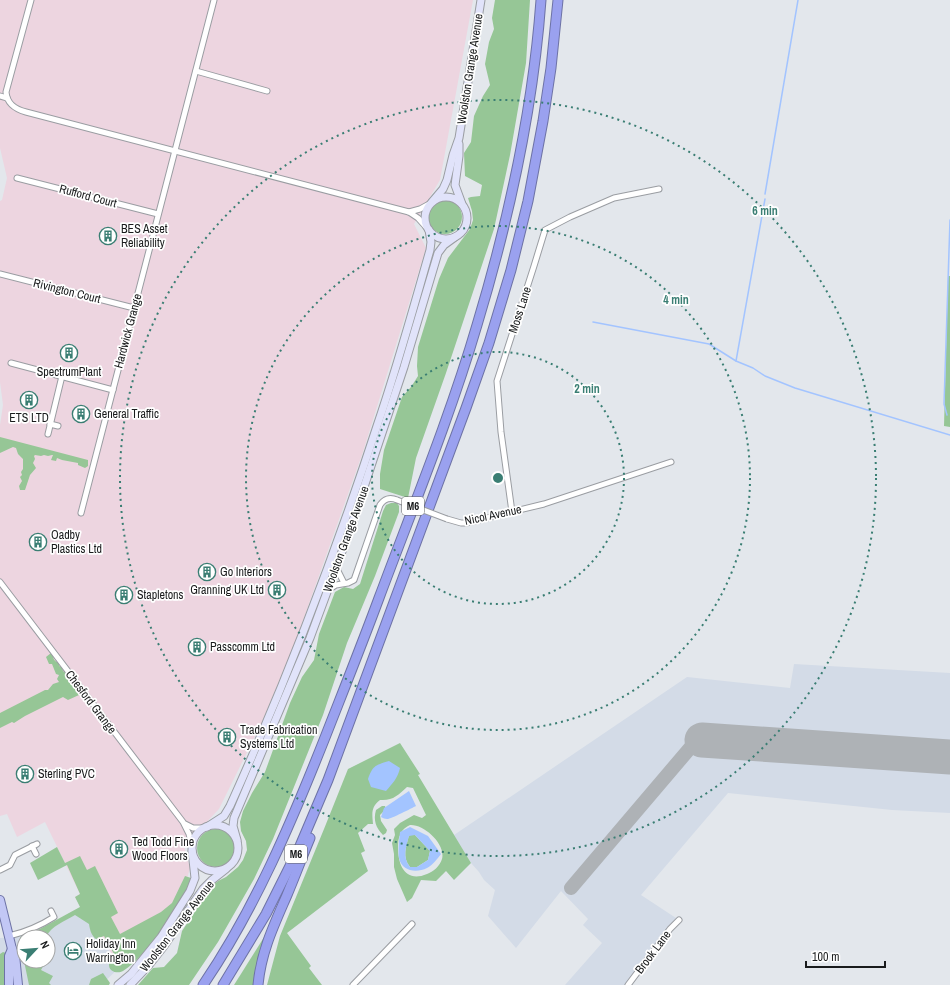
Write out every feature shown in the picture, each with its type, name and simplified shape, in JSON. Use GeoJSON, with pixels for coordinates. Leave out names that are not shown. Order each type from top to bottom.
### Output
{"type":"FeatureCollection","features":[{"type":"Feature","properties":{"kind":"highway","name":"M6"},"geometry":{"type":"LineString","coordinates":[[203,985],[248,909],[285,836],[366,633],[455,393],[494,270],[513,192],[528,112],[536,56],[541,0]]}},
{"type":"Feature","properties":{"kind":"highway","name":"M6"},"geometry":{"type":"LineString","coordinates":[[223,985],[266,914],[300,846],[328,780],[489,343],[511,270],[528,201],[551,68],[558,0]]}},
{"type":"Feature","properties":{"kind":"highway","name":"M6"},"geometry":{"type":"LineString","coordinates":[[258,985],[263,956],[272,929],[288,894],[317,819],[328,780]]}},
{"type":"Feature","properties":{"kind":"main road","name":"Woolston Grange Avenue"},"geometry":{"type":"LineString","coordinates":[[431,202],[443,189],[447,180],[458,138],[481,0]]}},
{"type":"Feature","properties":{"kind":"main road","name":"Woolston Grange Avenue"},"geometry":{"type":"LineString","coordinates":[[458,138],[459,156],[455,185],[463,206]]}},
{"type":"Feature","properties":{"kind":"main road"},"geometry":{"type":"LineString","coordinates":[[445,197],[452,198],[463,206],[467,215],[465,226],[460,234],[455,237],[444,239],[433,235],[428,229],[425,214],[431,202],[438,198],[445,197]]}},
{"type":"Feature","properties":{"kind":"main road","name":"Woolston Grange Avenue"},"geometry":{"type":"LineString","coordinates":[[206,827],[224,816],[230,806],[282,686],[321,586],[378,426],[402,348],[430,250],[431,242],[428,229]]}},
{"type":"Feature","properties":{"kind":"main road","name":"Woolston Grange Avenue"},"geometry":{"type":"LineString","coordinates":[[237,840],[233,826],[234,818],[310,638],[336,568],[382,437],[436,257],[444,245],[455,237]]}},
{"type":"Feature","properties":{"kind":"main road"},"geometry":{"type":"LineString","coordinates":[[214,825],[222,826],[234,834],[237,840],[237,857],[226,869],[219,871],[205,869],[194,858],[192,849],[196,836],[206,827],[214,825]]}},
{"type":"Feature","properties":{"kind":"main road","name":"Woolston Grange Avenue"},"geometry":{"type":"LineString","coordinates":[[118,985],[130,974],[161,937],[190,891],[195,878],[192,849]]}},
{"type":"Feature","properties":{"kind":"main road","name":"Woolston Grange Avenue"},"geometry":{"type":"LineString","coordinates":[[130,985],[164,946],[203,889],[226,869]]}},
{"type":"Feature","properties":{"kind":"main road"},"geometry":{"type":"LineString","coordinates":[[0,903],[12,949],[15,955],[19,983]]}},
{"type":"Feature","properties":{"kind":"main road"},"geometry":{"type":"LineString","coordinates":[[9,985],[9,956],[12,949]]}},
{"type":"Feature","properties":{"kind":"street"},"geometry":{"type":"LineString","coordinates":[[31,0],[7,89],[7,98],[13,107],[26,112],[409,212],[418,218],[428,229]]}},
{"type":"Feature","properties":{"kind":"street","name":"Hardwick Grange"},"geometry":{"type":"LineString","coordinates":[[81,513],[214,0]]}},
{"type":"Feature","properties":{"kind":"street"},"geometry":{"type":"LineString","coordinates":[[196,71],[267,91]]}},
{"type":"Feature","properties":{"kind":"street"},"geometry":{"type":"LineString","coordinates":[[0,96],[7,98]]}},
{"type":"Feature","properties":{"kind":"street","name":"Rufford Court"},"geometry":{"type":"LineString","coordinates":[[17,178],[158,214]]}},
{"type":"Feature","properties":{"kind":"street","name":"Moss Lane"},"geometry":{"type":"LineString","coordinates":[[512,512],[501,432],[497,380],[545,230],[570,217],[614,198],[659,189]]}},
{"type":"Feature","properties":{"kind":"street"},"geometry":{"type":"LineString","coordinates":[[409,212],[420,209],[431,202]]}},
{"type":"Feature","properties":{"kind":"street","name":"Rivington Court"},"geometry":{"type":"LineString","coordinates":[[0,274],[134,308]]}},
{"type":"Feature","properties":{"kind":"street"},"geometry":{"type":"LineString","coordinates":[[11,364],[113,390]]}},
{"type":"Feature","properties":{"kind":"street"},"geometry":{"type":"LineString","coordinates":[[48,434],[62,376]]}},
{"type":"Feature","properties":{"kind":"street"},"geometry":{"type":"LineString","coordinates":[[50,424],[58,426]]}},
{"type":"Feature","properties":{"kind":"street","name":"Nicol Avenue"},"geometry":{"type":"LineString","coordinates":[[328,590],[344,582],[351,582],[356,577],[380,505],[387,499],[392,498],[461,523],[466,523],[544,504],[671,462]]}},
{"type":"Feature","properties":{"kind":"street"},"geometry":{"type":"LineString","coordinates":[[336,568],[344,582]]}},
{"type":"Feature","properties":{"kind":"street","name":"Chesford Grange"},"geometry":{"type":"LineString","coordinates":[[0,582],[183,822],[189,834],[192,849]]}},
{"type":"Feature","properties":{"kind":"street"},"geometry":{"type":"LineString","coordinates":[[183,822],[193,828],[206,827]]}},
{"type":"Feature","properties":{"kind":"street"},"geometry":{"type":"LineString","coordinates":[[0,870],[10,865],[15,855],[34,845],[36,854]]}},
{"type":"Feature","properties":{"kind":"street"},"geometry":{"type":"LineString","coordinates":[[9,936],[41,925],[54,917],[51,911]]}},
{"type":"Feature","properties":{"kind":"street","name":"Brook Lane"},"geometry":{"type":"LineString","coordinates":[[628,985],[670,929],[679,920]]}},
{"type":"Feature","properties":{"kind":"street"},"geometry":{"type":"LineString","coordinates":[[353,985],[412,924]]}},
{"type":"Feature","properties":{"kind":"shaded area"},"geometry":{"type":"Polygon","coordinates":[[[0,0],[473,0],[440,180],[414,224],[426,248],[363,452],[295,643],[262,722],[219,809],[184,846],[190,868],[183,893],[120,967],[75,897],[80,894],[45,822],[17,837],[7,814],[0,816],[0,425],[3,405],[0,382],[0,201],[2,200],[7,178],[0,148],[0,0]]]}},
{"type":"Feature","properties":{"kind":"shaded area"},"geometry":{"type":"Polygon","coordinates":[[[794,664],[950,673],[950,813],[892,810],[728,793],[641,895],[676,918],[626,985],[565,985],[602,943],[583,925],[588,919],[561,891],[516,948],[488,916],[495,890],[484,880],[471,863],[454,835],[687,677],[790,688],[794,664]]]}},
{"type":"Feature","properties":{"kind":"shaded area"},"geometry":{"type":"Polygon","coordinates":[[[80,907],[120,967],[101,985],[0,985],[0,938],[16,937],[16,969],[56,969],[56,929],[39,929],[54,923],[80,907]]]}},
{"type":"Feature","properties":{"kind":"green space"},"geometry":{"type":"Polygon","coordinates":[[[495,0],[530,0],[526,63],[510,155],[494,229],[416,458],[408,498],[380,489],[380,474],[384,450],[402,397],[418,376],[418,347],[439,279],[448,258],[470,229],[473,220],[468,198],[480,196],[482,185],[465,176],[464,153],[471,142],[474,116],[490,85],[485,64],[489,42],[494,29],[492,18],[495,0]]]}},
{"type":"Feature","properties":{"kind":"green space"},"geometry":{"type":"Polygon","coordinates":[[[448,200],[455,202],[460,207],[462,217],[460,227],[455,232],[442,234],[435,232],[430,227],[428,214],[430,207],[435,202],[448,200]]]}},
{"type":"Feature","properties":{"kind":"green space"},"geometry":{"type":"Polygon","coordinates":[[[948,276],[950,276],[950,427],[944,426],[948,276]]]}},
{"type":"Feature","properties":{"kind":"green space"},"geometry":{"type":"Polygon","coordinates":[[[0,437],[88,460],[88,466],[85,468],[78,465],[78,463],[57,458],[56,461],[51,460],[53,455],[35,455],[33,463],[36,468],[30,475],[25,490],[20,490],[19,486],[22,481],[20,477],[23,469],[23,459],[18,454],[16,448],[13,447],[0,453],[0,437]]]}},
{"type":"Feature","properties":{"kind":"green space"},"geometry":{"type":"Polygon","coordinates":[[[397,503],[399,506],[399,512],[375,576],[347,643],[323,715],[273,839],[254,879],[218,942],[189,985],[138,985],[153,968],[164,967],[177,953],[182,931],[212,886],[238,867],[243,860],[247,850],[246,841],[241,831],[240,822],[243,811],[265,772],[290,703],[302,677],[314,660],[319,634],[335,592],[344,587],[353,589],[360,584],[383,511],[386,505],[397,503]]]}},
{"type":"Feature","properties":{"kind":"green space"},"geometry":{"type":"Polygon","coordinates":[[[51,653],[53,654],[54,660],[59,663],[59,666],[62,667],[63,671],[69,675],[69,680],[79,695],[68,700],[63,697],[14,723],[12,722],[0,728],[0,713],[45,690],[48,690],[53,684],[59,682],[57,679],[59,675],[56,674],[52,664],[49,664],[46,657],[51,653]]]}},
{"type":"Feature","properties":{"kind":"green space"},"geometry":{"type":"Polygon","coordinates":[[[400,743],[420,774],[418,775],[471,863],[454,880],[446,871],[436,881],[421,880],[412,898],[407,902],[397,879],[394,867],[392,843],[395,835],[394,829],[400,823],[414,815],[422,818],[426,815],[413,788],[407,787],[398,795],[388,800],[380,800],[375,805],[373,810],[373,824],[368,824],[358,833],[365,851],[361,853],[368,871],[287,933],[311,966],[309,968],[322,985],[267,985],[280,936],[348,769],[400,743]],[[410,825],[402,832],[398,840],[398,855],[405,871],[414,876],[420,876],[429,873],[440,864],[442,853],[441,847],[433,836],[427,831],[410,825]]]}},
{"type":"Feature","properties":{"kind":"green space"},"geometry":{"type":"Polygon","coordinates":[[[382,806],[385,806],[386,809],[380,815],[381,821],[387,830],[383,835],[377,827],[375,820],[376,810],[382,806]]]}},
{"type":"Feature","properties":{"kind":"green space"},"geometry":{"type":"Polygon","coordinates":[[[212,829],[220,829],[230,834],[234,841],[234,855],[230,862],[220,867],[212,867],[202,862],[200,859],[197,852],[197,844],[202,834],[205,832],[212,829]]]}},
{"type":"Feature","properties":{"kind":"green space"},"geometry":{"type":"Polygon","coordinates":[[[409,835],[415,835],[430,851],[428,860],[417,867],[410,867],[405,856],[409,835]]]}},
{"type":"Feature","properties":{"kind":"green space"},"geometry":{"type":"Polygon","coordinates":[[[57,847],[65,863],[80,856],[87,870],[95,866],[118,913],[111,917],[120,934],[161,912],[172,903],[185,876],[191,878],[188,888],[173,915],[152,943],[132,965],[121,972],[116,972],[112,971],[109,967],[114,954],[104,936],[96,939],[90,930],[89,924],[75,915],[52,929],[40,929],[80,907],[75,897],[80,894],[67,865],[38,880],[30,863],[57,847]]]}},
{"type":"Feature","properties":{"kind":"green space"},"geometry":{"type":"Polygon","coordinates":[[[266,934],[254,985],[234,985],[266,934]]]}},
{"type":"Feature","properties":{"kind":"green space"},"geometry":{"type":"Polygon","coordinates":[[[3,952],[6,953],[6,985],[0,985],[0,954],[3,952]]]}},
{"type":"Feature","properties":{"kind":"green space"},"geometry":{"type":"Polygon","coordinates":[[[26,969],[42,969],[53,976],[49,983],[51,985],[29,985],[26,969]]]}},
{"type":"Feature","properties":{"kind":"green space"},"geometry":{"type":"Polygon","coordinates":[[[103,973],[110,983],[109,985],[89,985],[91,979],[103,973]]]}},
{"type":"Feature","properties":{"kind":"water"},"geometry":{"type":"Polygon","coordinates":[[[389,761],[400,768],[394,781],[386,791],[371,787],[368,779],[373,768],[389,761]]]}},
{"type":"Feature","properties":{"kind":"water"},"geometry":{"type":"Polygon","coordinates":[[[409,791],[416,806],[389,819],[381,817],[384,808],[409,791]]]}},
{"type":"Feature","properties":{"kind":"water"},"geometry":{"type":"Polygon","coordinates":[[[410,827],[428,836],[441,854],[433,864],[423,870],[415,871],[407,869],[403,866],[399,858],[400,832],[410,827]],[[415,835],[409,836],[405,856],[410,867],[417,867],[428,860],[430,851],[415,835]]]}},
{"type":"Feature","properties":{"kind":"waterway"},"geometry":{"type":"LineString","coordinates":[[765,194],[798,0]]}},
{"type":"Feature","properties":{"kind":"waterway"},"geometry":{"type":"LineString","coordinates":[[736,361],[765,199]]}},
{"type":"Feature","properties":{"kind":"waterway"},"geometry":{"type":"LineString","coordinates":[[947,415],[944,404],[950,220]]}},
{"type":"Feature","properties":{"kind":"waterway"},"geometry":{"type":"LineString","coordinates":[[593,322],[709,344],[736,361],[753,368],[765,376],[795,388],[950,435]]}},
{"type":"Feature","properties":{"kind":"taxiway"},"geometry":{"type":"LineString","coordinates":[[571,888],[696,741],[702,740]]}},
{"type":"Feature","properties":{"kind":"runway"},"geometry":{"type":"LineString","coordinates":[[702,740],[950,757]]}},
{"type":"Feature","properties":{"kind":"place","name":"BES Asset Reliability"},"geometry":{"type":"Point","coordinates":[108,236]}},
{"type":"Feature","properties":{"kind":"place","name":"SpectrumPlant"},"geometry":{"type":"Point","coordinates":[69,353]}},
{"type":"Feature","properties":{"kind":"place","name":"ETS LTD"},"geometry":{"type":"Point","coordinates":[29,400]}},
{"type":"Feature","properties":{"kind":"place","name":"General Traffic"},"geometry":{"type":"Point","coordinates":[81,414]}},
{"type":"Feature","properties":{"kind":"place","name":"Oadby Plastics Ltd"},"geometry":{"type":"Point","coordinates":[38,542]}},
{"type":"Feature","properties":{"kind":"place","name":"Go Interiors"},"geometry":{"type":"Point","coordinates":[207,572]}},
{"type":"Feature","properties":{"kind":"place","name":"Granning UK Ltd"},"geometry":{"type":"Point","coordinates":[277,590]}},
{"type":"Feature","properties":{"kind":"place","name":"Stapletons"},"geometry":{"type":"Point","coordinates":[124,595]}},
{"type":"Feature","properties":{"kind":"place","name":"Passcomm Ltd"},"geometry":{"type":"Point","coordinates":[197,647]}},
{"type":"Feature","properties":{"kind":"place","name":"Trade Fabrication Systems Ltd"},"geometry":{"type":"Point","coordinates":[227,737]}},
{"type":"Feature","properties":{"kind":"place","name":"Sterling PVC"},"geometry":{"type":"Point","coordinates":[25,774]}},
{"type":"Feature","properties":{"kind":"place","name":"Ted Todd Fine Wood Floors"},"geometry":{"type":"Point","coordinates":[119,849]}},
{"type":"Feature","properties":{"kind":"place","name":"Holiday Inn Warrington"},"geometry":{"type":"Point","coordinates":[73,951]}}]}
